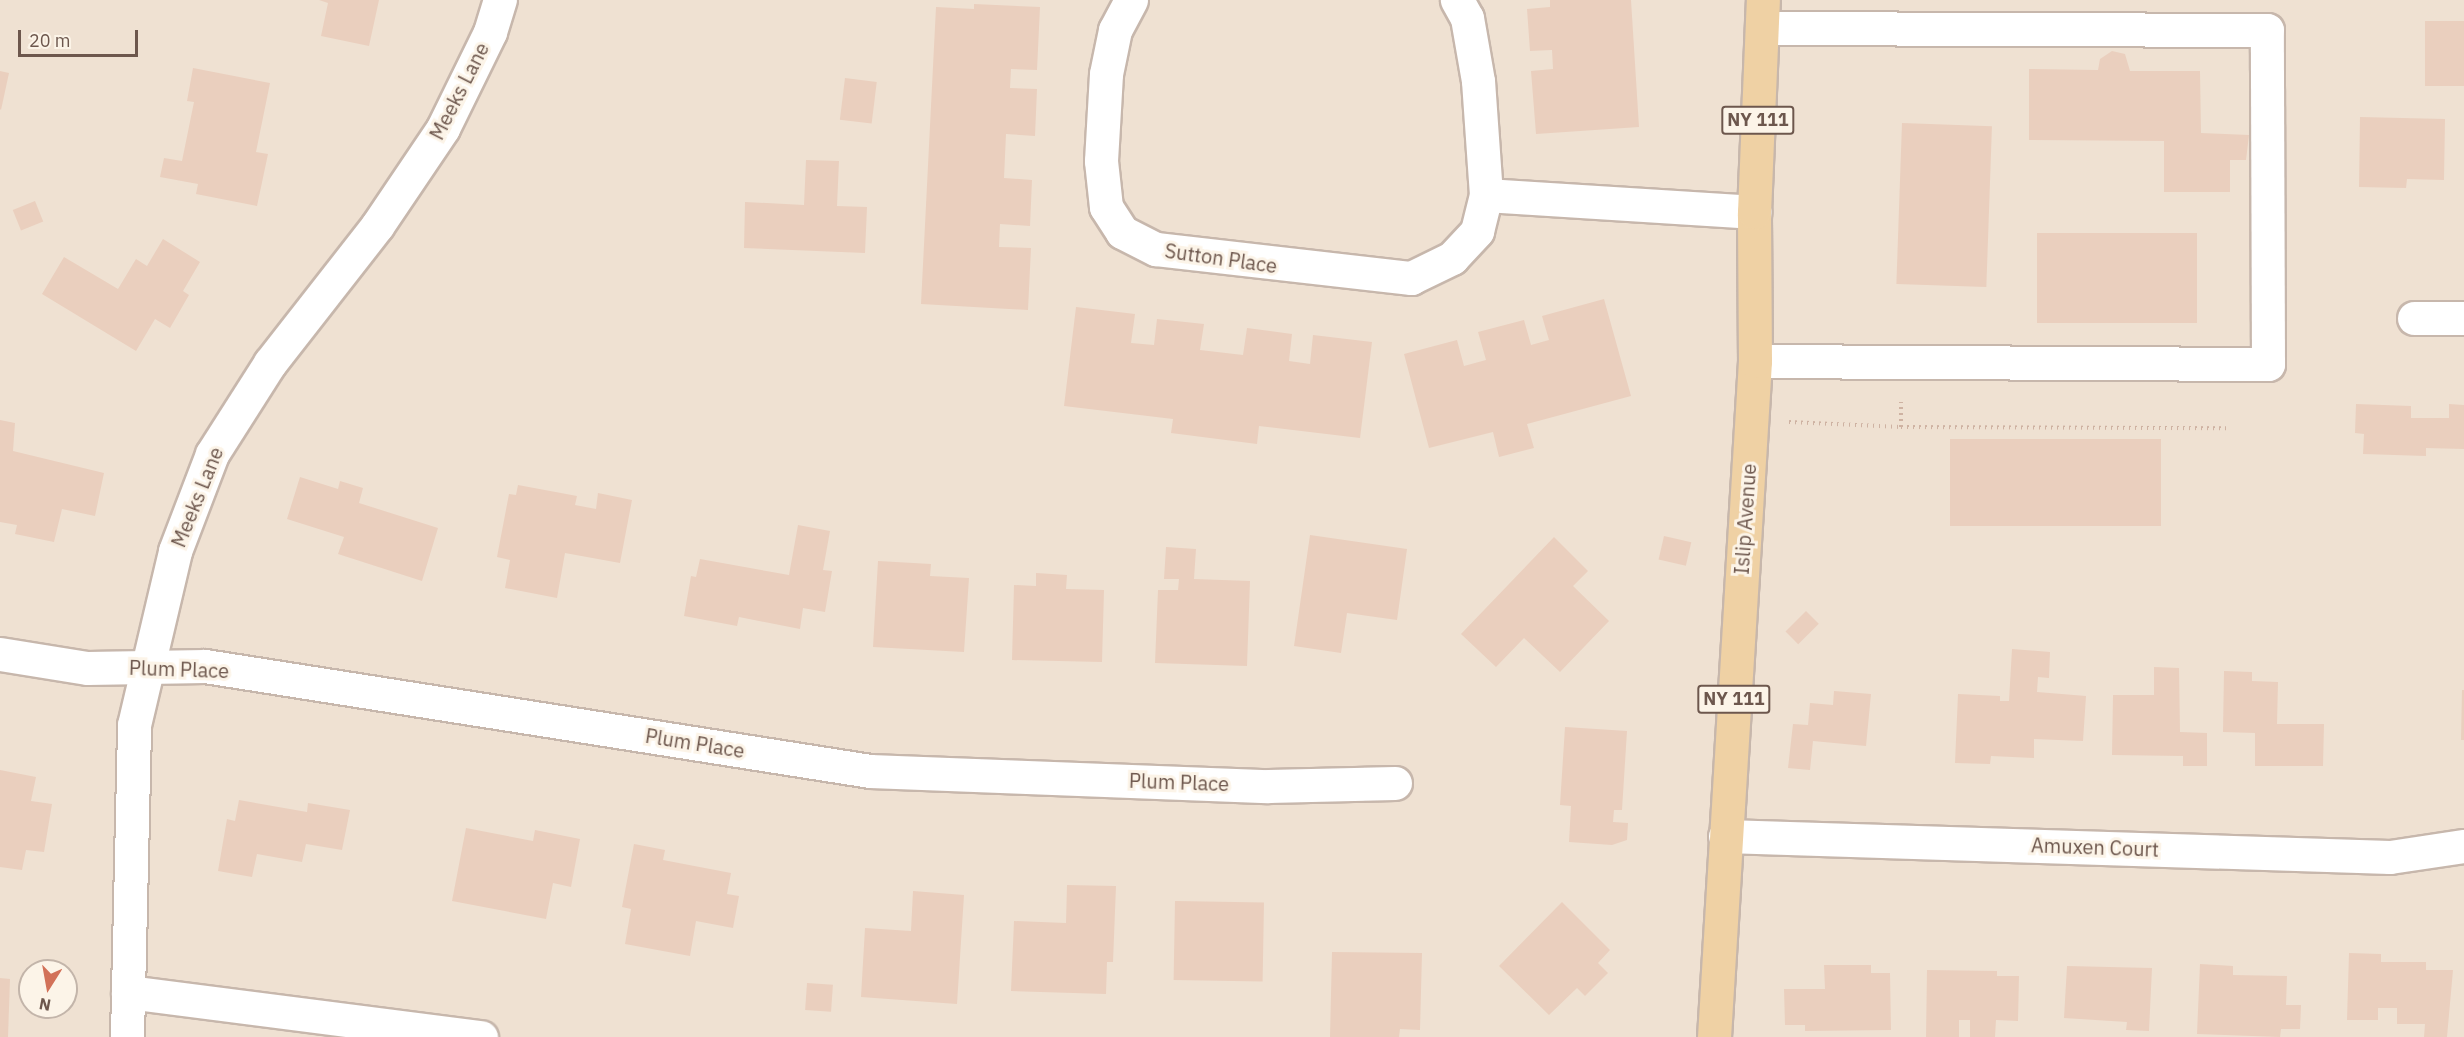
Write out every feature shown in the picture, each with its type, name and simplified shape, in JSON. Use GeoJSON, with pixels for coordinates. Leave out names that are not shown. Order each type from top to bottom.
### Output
{"type":"FeatureCollection","features":[{"type":"Feature","properties":{"kind":"main road","name":"Islip Avenue"},"geometry":{"type":"LineString","coordinates":[[1714,1037],[1755,361],[1754,212],[1763,14]]}},
{"type":"Feature","properties":{"kind":"street","name":"Meeks Lane"},"geometry":{"type":"LineString","coordinates":[[127,1037],[134,725],[145,667],[174,551],[212,454],[270,363],[377,226],[443,128],[490,32],[500,0]]}},
{"type":"Feature","properties":{"kind":"street","name":"Sutton Place"},"geometry":{"type":"LineString","coordinates":[[1131,0],[1115,30],[1106,74],[1101,161],[1106,207],[1122,232],[1156,249],[1412,278],[1452,258],[1477,231],[1486,195],[1478,81],[1467,18],[1457,0]]}},
{"type":"Feature","properties":{"kind":"street"},"geometry":{"type":"LineString","coordinates":[[1755,361],[2268,364],[2267,30],[1763,14]]}},
{"type":"Feature","properties":{"kind":"street"},"geometry":{"type":"LineString","coordinates":[[1486,195],[1754,212]]}},
{"type":"Feature","properties":{"kind":"street"},"geometry":{"type":"LineString","coordinates":[[2414,318],[2464,318]]}},
{"type":"Feature","properties":{"kind":"street","name":"Plum Place"},"geometry":{"type":"LineString","coordinates":[[0,654],[87,668],[204,666],[870,771],[1268,786],[1395,783]]}},
{"type":"Feature","properties":{"kind":"street","name":"Amuxen Court"},"geometry":{"type":"LineString","coordinates":[[1725,836],[2390,857],[2464,846]]}},
{"type":"Feature","properties":{"kind":"street"},"geometry":{"type":"LineString","coordinates":[[128,992],[481,1037]]}},
{"type":"Feature","properties":{"kind":"path"},"geometry":{"type":"LineString","coordinates":[[1786,422],[1901,428],[2226,428]]}},
{"type":"Feature","properties":{"kind":"shaded area"},"geometry":{"type":"Polygon","coordinates":[[[0,0],[2464,0],[2464,1037],[0,1037],[0,0]]]}},
{"type":"Feature","properties":{"kind":"building"},"geometry":{"type":"Polygon","coordinates":[[[319,0],[379,0],[369,46],[321,36],[328,3],[319,0]]]}},
{"type":"Feature","properties":{"kind":"building"},"geometry":{"type":"Polygon","coordinates":[[[1550,0],[1631,0],[1639,127],[1536,134],[1531,71],[1553,69],[1552,50],[1530,51],[1527,9],[1550,7],[1550,0]]]}},
{"type":"Feature","properties":{"kind":"building"},"geometry":{"type":"Polygon","coordinates":[[[974,4],[1040,7],[1037,70],[1011,69],[1010,88],[1037,89],[1035,136],[1006,134],[1004,178],[1032,180],[1030,226],[1000,224],[999,247],[1031,248],[1028,310],[921,304],[936,7],[974,9],[974,4]]]}},
{"type":"Feature","properties":{"kind":"building"},"geometry":{"type":"Polygon","coordinates":[[[2425,21],[2464,21],[2464,86],[2425,86],[2425,21]]]}},
{"type":"Feature","properties":{"kind":"building"},"geometry":{"type":"Polygon","coordinates":[[[2112,51],[2125,54],[2130,71],[2200,71],[2201,133],[2249,135],[2246,160],[2230,160],[2230,192],[2164,192],[2164,141],[2029,140],[2029,69],[2098,70],[2100,59],[2112,51]]]}},
{"type":"Feature","properties":{"kind":"building"},"geometry":{"type":"Polygon","coordinates":[[[193,68],[270,83],[256,152],[268,154],[257,206],[196,194],[198,184],[160,177],[164,158],[182,161],[194,102],[187,101],[193,68]]]}},
{"type":"Feature","properties":{"kind":"building"},"geometry":{"type":"Polygon","coordinates":[[[0,71],[9,73],[1,110],[0,109],[0,71]]]}},
{"type":"Feature","properties":{"kind":"building"},"geometry":{"type":"Polygon","coordinates":[[[845,78],[877,82],[872,124],[840,120],[845,78]]]}},
{"type":"Feature","properties":{"kind":"building"},"geometry":{"type":"Polygon","coordinates":[[[2360,117],[2445,119],[2444,180],[2407,179],[2406,188],[2359,187],[2360,117]]]}},
{"type":"Feature","properties":{"kind":"building"},"geometry":{"type":"Polygon","coordinates":[[[1902,123],[1992,126],[1986,287],[1896,284],[1902,123]]]}},
{"type":"Feature","properties":{"kind":"building"},"geometry":{"type":"Polygon","coordinates":[[[806,160],[839,161],[837,206],[867,207],[865,253],[744,248],[745,202],[804,205],[806,160]]]}},
{"type":"Feature","properties":{"kind":"building"},"geometry":{"type":"Polygon","coordinates":[[[35,201],[43,221],[21,230],[13,210],[35,201]]]}},
{"type":"Feature","properties":{"kind":"building"},"geometry":{"type":"Polygon","coordinates":[[[2037,233],[2197,233],[2197,323],[2037,323],[2037,233]]]}},
{"type":"Feature","properties":{"kind":"building"},"geometry":{"type":"Polygon","coordinates":[[[163,239],[200,262],[183,291],[189,295],[170,328],[155,319],[136,351],[42,294],[64,257],[118,289],[136,259],[147,266],[163,239]]]}},
{"type":"Feature","properties":{"kind":"building"},"geometry":{"type":"Polygon","coordinates":[[[1604,299],[1631,396],[1527,424],[1534,448],[1499,457],[1493,432],[1429,448],[1404,354],[1457,340],[1464,366],[1486,360],[1478,332],[1524,320],[1531,345],[1549,340],[1542,316],[1604,299]]]}},
{"type":"Feature","properties":{"kind":"building"},"geometry":{"type":"Polygon","coordinates":[[[1076,307],[1135,314],[1131,343],[1154,345],[1157,319],[1204,324],[1200,350],[1243,355],[1247,328],[1292,334],[1289,361],[1310,364],[1313,335],[1372,342],[1360,438],[1259,426],[1257,444],[1171,433],[1173,419],[1064,406],[1076,307]]]}},
{"type":"Feature","properties":{"kind":"building"},"geometry":{"type":"Polygon","coordinates":[[[2356,404],[2411,406],[2411,418],[2449,418],[2449,404],[2464,405],[2464,449],[2426,448],[2426,456],[2363,454],[2364,434],[2355,433],[2356,404]]]}},
{"type":"Feature","properties":{"kind":"building"},"geometry":{"type":"Polygon","coordinates":[[[0,420],[15,423],[13,451],[104,473],[95,516],[62,509],[54,542],[15,534],[17,525],[0,522],[0,420]]]}},
{"type":"Feature","properties":{"kind":"building"},"geometry":{"type":"Polygon","coordinates":[[[1950,439],[2161,439],[2161,526],[1950,526],[1950,439]]]}},
{"type":"Feature","properties":{"kind":"building"},"geometry":{"type":"Polygon","coordinates":[[[300,477],[338,489],[340,481],[363,488],[359,503],[438,528],[422,581],[338,554],[344,537],[287,519],[300,477]]]}},
{"type":"Feature","properties":{"kind":"building"},"geometry":{"type":"Polygon","coordinates":[[[518,485],[577,496],[575,505],[596,509],[598,493],[632,500],[620,563],[565,553],[557,598],[505,588],[510,560],[497,557],[509,494],[516,495],[518,485]]]}},
{"type":"Feature","properties":{"kind":"building"},"geometry":{"type":"Polygon","coordinates":[[[798,525],[830,531],[823,570],[832,571],[825,612],[803,608],[800,629],[739,617],[737,626],[684,616],[691,576],[696,577],[700,559],[789,575],[798,525]]]}},
{"type":"Feature","properties":{"kind":"building"},"geometry":{"type":"Polygon","coordinates":[[[1310,535],[1407,549],[1397,620],[1347,613],[1341,653],[1294,646],[1310,535]]]}},
{"type":"Feature","properties":{"kind":"building"},"geometry":{"type":"Polygon","coordinates":[[[1664,536],[1691,542],[1686,566],[1659,559],[1664,536]]]}},
{"type":"Feature","properties":{"kind":"building"},"geometry":{"type":"Polygon","coordinates":[[[1554,537],[1588,571],[1573,586],[1609,621],[1560,672],[1524,638],[1496,667],[1461,634],[1554,537]]]}},
{"type":"Feature","properties":{"kind":"building"},"geometry":{"type":"Polygon","coordinates":[[[1166,547],[1196,549],[1194,579],[1250,581],[1247,666],[1155,663],[1158,590],[1178,590],[1179,579],[1164,579],[1166,547]]]}},
{"type":"Feature","properties":{"kind":"building"},"geometry":{"type":"Polygon","coordinates":[[[878,561],[931,564],[930,576],[969,578],[964,652],[873,647],[878,561]]]}},
{"type":"Feature","properties":{"kind":"building"},"geometry":{"type":"Polygon","coordinates":[[[1036,573],[1067,575],[1066,589],[1104,590],[1102,662],[1012,660],[1014,585],[1036,586],[1036,573]]]}},
{"type":"Feature","properties":{"kind":"building"},"geometry":{"type":"Polygon","coordinates":[[[1806,611],[1819,624],[1798,644],[1785,632],[1806,611]]]}},
{"type":"Feature","properties":{"kind":"building"},"geometry":{"type":"Polygon","coordinates":[[[2012,649],[2050,652],[2049,678],[2038,677],[2037,692],[2086,696],[2083,741],[2034,739],[2034,758],[1991,756],[1990,764],[1955,763],[1958,694],[2000,696],[2000,701],[2009,701],[2012,649]]]}},
{"type":"Feature","properties":{"kind":"building"},"geometry":{"type":"Polygon","coordinates":[[[2154,667],[2179,668],[2180,732],[2207,733],[2207,766],[2183,766],[2183,756],[2112,755],[2113,695],[2154,695],[2154,667]]]}},
{"type":"Feature","properties":{"kind":"building"},"geometry":{"type":"Polygon","coordinates":[[[2224,671],[2252,672],[2252,681],[2278,682],[2277,724],[2324,724],[2323,766],[2255,766],[2255,733],[2223,732],[2224,671]]]}},
{"type":"Feature","properties":{"kind":"building"},"geometry":{"type":"Polygon","coordinates":[[[2462,690],[2464,690],[2464,740],[2461,740],[2462,690]]]}},
{"type":"Feature","properties":{"kind":"building"},"geometry":{"type":"Polygon","coordinates":[[[1834,691],[1871,694],[1866,746],[1813,741],[1810,770],[1788,768],[1793,724],[1808,725],[1810,703],[1833,705],[1834,691]]]}},
{"type":"Feature","properties":{"kind":"building"},"geometry":{"type":"Polygon","coordinates":[[[1565,727],[1627,731],[1622,810],[1614,810],[1613,822],[1628,823],[1627,840],[1612,845],[1569,842],[1571,806],[1560,805],[1565,727]]]}},
{"type":"Feature","properties":{"kind":"building"},"geometry":{"type":"Polygon","coordinates":[[[0,770],[36,777],[31,801],[52,804],[44,852],[26,850],[22,870],[0,867],[0,770]]]}},
{"type":"Feature","properties":{"kind":"building"},"geometry":{"type":"Polygon","coordinates":[[[239,800],[307,812],[308,803],[350,810],[342,850],[306,844],[302,862],[257,854],[252,877],[218,871],[227,819],[235,821],[239,800]]]}},
{"type":"Feature","properties":{"kind":"building"},"geometry":{"type":"Polygon","coordinates":[[[466,828],[533,841],[535,830],[580,839],[571,887],[553,883],[546,919],[452,901],[466,828]]]}},
{"type":"Feature","properties":{"kind":"building"},"geometry":{"type":"Polygon","coordinates":[[[634,844],[665,850],[663,860],[731,873],[727,894],[739,896],[733,928],[696,921],[690,956],[625,944],[631,909],[622,907],[634,844]]]}},
{"type":"Feature","properties":{"kind":"building"},"geometry":{"type":"Polygon","coordinates":[[[1067,885],[1116,886],[1113,962],[1107,962],[1106,994],[1011,991],[1014,921],[1066,923],[1067,885]]]}},
{"type":"Feature","properties":{"kind":"building"},"geometry":{"type":"Polygon","coordinates":[[[913,891],[964,895],[957,1004],[861,997],[865,928],[911,931],[913,891]]]}},
{"type":"Feature","properties":{"kind":"building"},"geometry":{"type":"Polygon","coordinates":[[[1175,901],[1264,903],[1263,982],[1174,980],[1175,901]]]}},
{"type":"Feature","properties":{"kind":"building"},"geometry":{"type":"Polygon","coordinates":[[[1562,902],[1610,950],[1598,963],[1608,973],[1585,996],[1577,988],[1549,1015],[1499,966],[1562,902]]]}},
{"type":"Feature","properties":{"kind":"building"},"geometry":{"type":"Polygon","coordinates":[[[1332,952],[1422,953],[1420,1030],[1400,1029],[1399,1037],[1330,1037],[1332,952]]]}},
{"type":"Feature","properties":{"kind":"building"},"geometry":{"type":"Polygon","coordinates":[[[2349,953],[2381,954],[2381,962],[2426,962],[2426,970],[2453,970],[2447,1037],[2424,1037],[2425,1024],[2397,1024],[2397,1008],[2378,1008],[2378,1020],[2347,1020],[2349,953]]]}},
{"type":"Feature","properties":{"kind":"building"},"geometry":{"type":"Polygon","coordinates":[[[2200,964],[2233,966],[2233,975],[2287,976],[2286,1005],[2301,1005],[2300,1029],[2281,1029],[2280,1037],[2197,1034],[2200,964]]]}},
{"type":"Feature","properties":{"kind":"building"},"geometry":{"type":"Polygon","coordinates":[[[1824,965],[1871,965],[1871,973],[1890,973],[1891,1030],[1805,1031],[1805,1025],[1785,1025],[1784,989],[1825,989],[1824,965]]]}},
{"type":"Feature","properties":{"kind":"building"},"geometry":{"type":"Polygon","coordinates":[[[2067,966],[2152,968],[2149,1031],[2126,1030],[2127,1022],[2064,1018],[2067,966]]]}},
{"type":"Feature","properties":{"kind":"building"},"geometry":{"type":"Polygon","coordinates":[[[1927,970],[1997,971],[1997,976],[2019,976],[2018,1021],[1996,1020],[1995,1037],[1970,1037],[1970,1020],[1959,1020],[1959,1037],[1926,1037],[1927,970]]]}},
{"type":"Feature","properties":{"kind":"building"},"geometry":{"type":"Polygon","coordinates":[[[0,978],[10,979],[8,1037],[0,1037],[0,978]]]}},
{"type":"Feature","properties":{"kind":"building"},"geometry":{"type":"Polygon","coordinates":[[[807,983],[833,985],[831,1012],[805,1010],[807,983]]]}}]}
